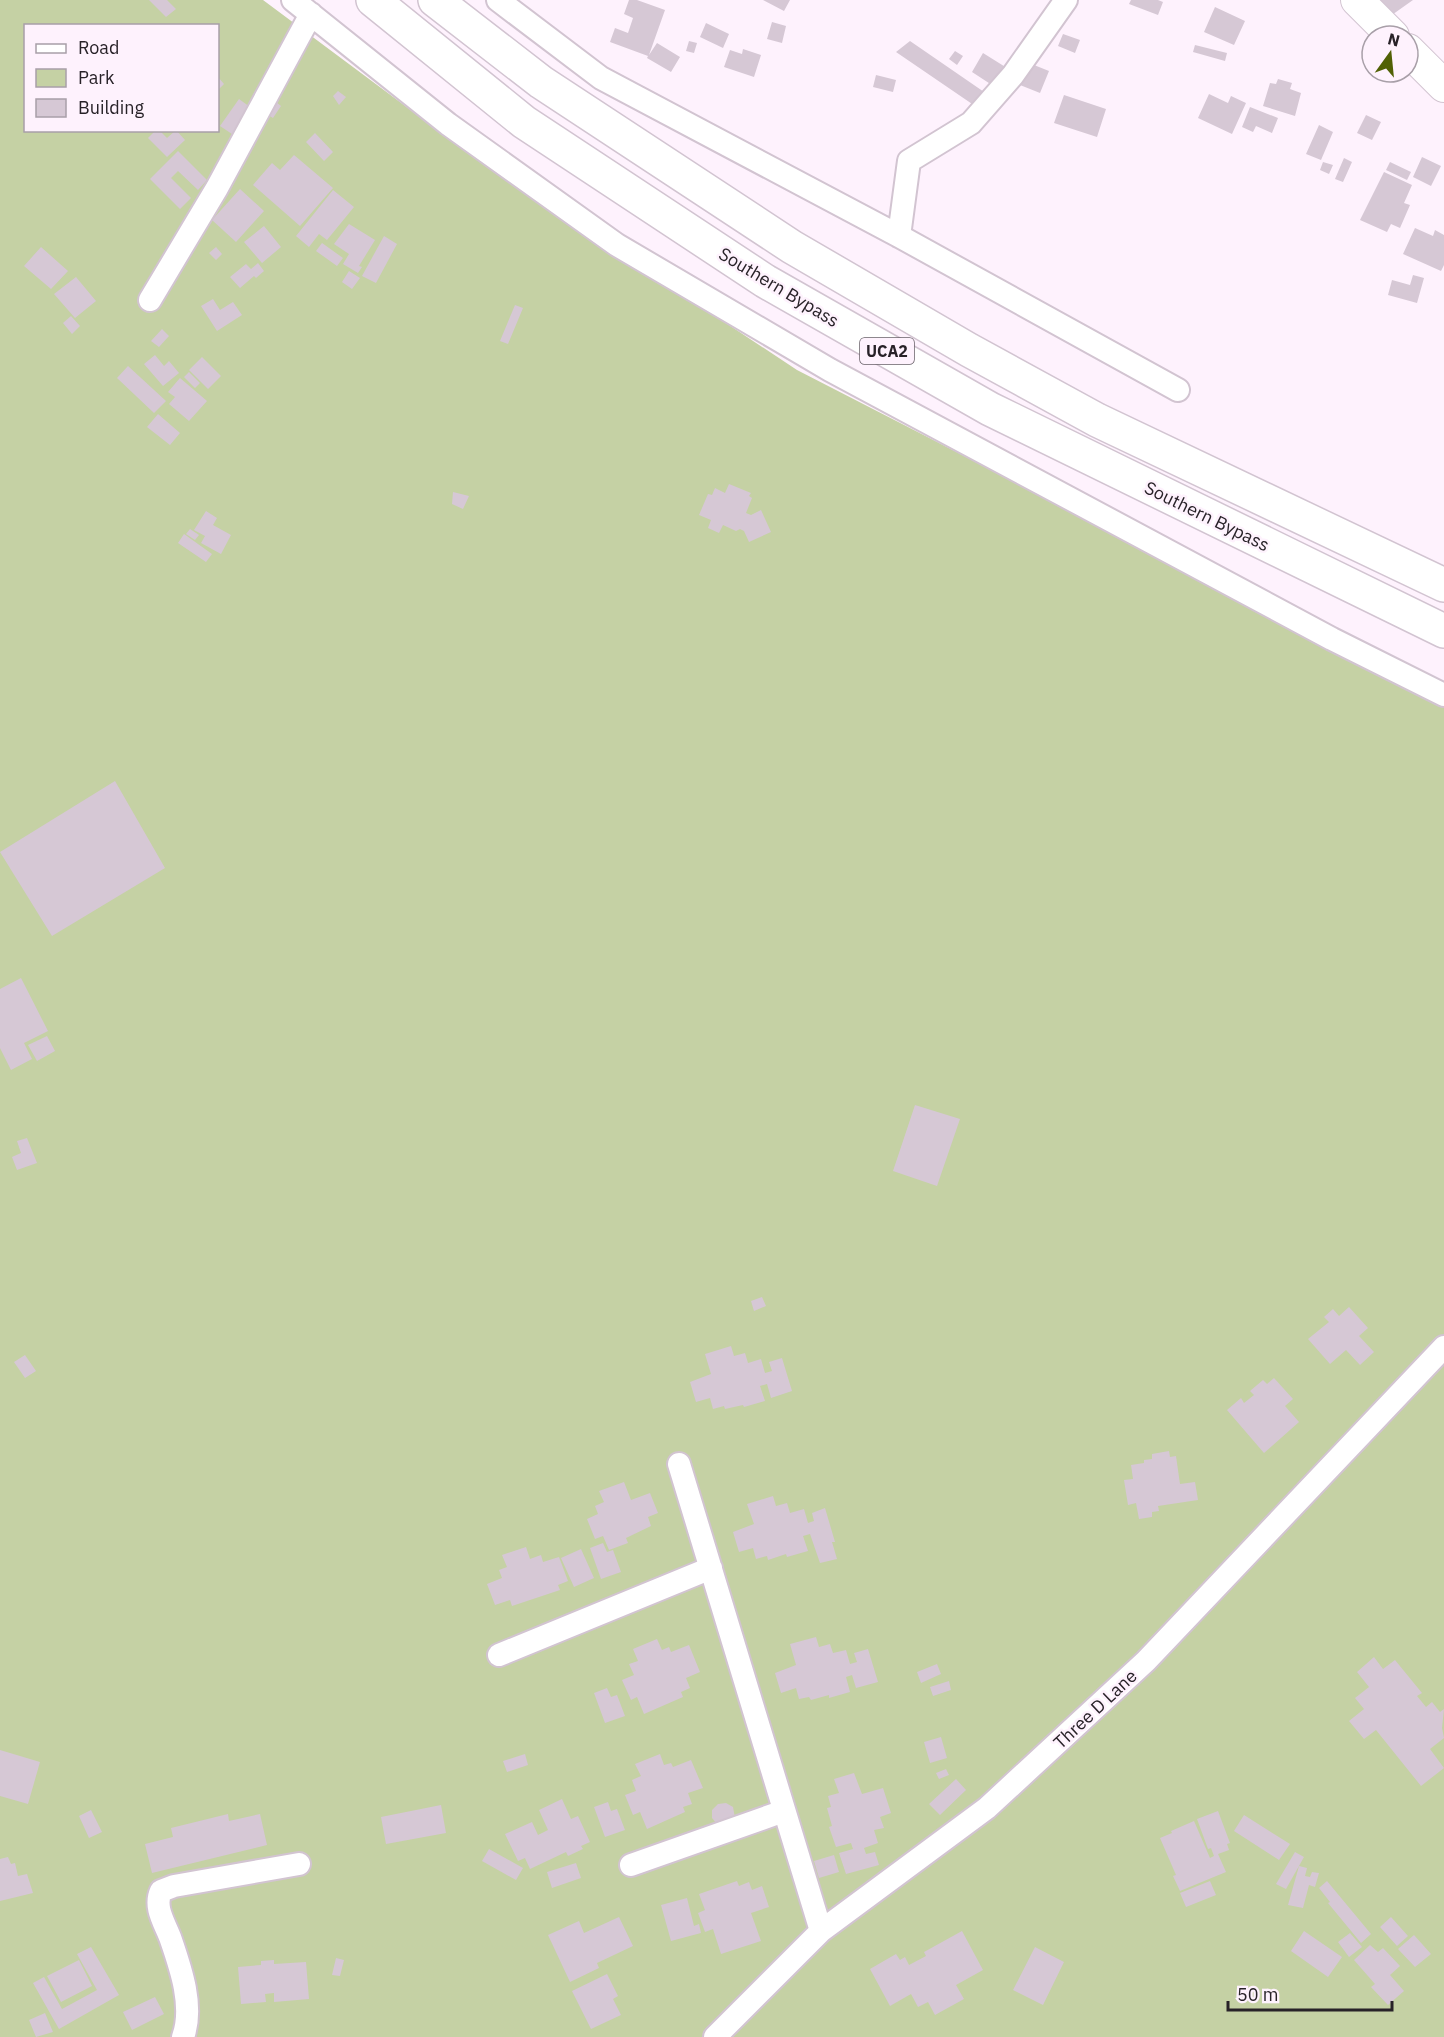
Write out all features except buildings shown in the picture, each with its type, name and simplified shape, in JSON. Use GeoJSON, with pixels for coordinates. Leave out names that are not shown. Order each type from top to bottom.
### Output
{"type":"FeatureCollection","features":[{"type":"Feature","properties":{"kind":"highway","name":"Southern Bypass"},"geometry":{"type":"LineString","coordinates":[[373,0],[524,122],[765,281],[990,409],[1337,581],[1444,631]]}},
{"type":"Feature","properties":{"kind":"highway","name":"UCA2"},"geometry":{"type":"LineString","coordinates":[[435,0],[541,82],[723,203],[811,258],[969,350],[1097,420],[1444,585]]}},
{"type":"Feature","properties":{"kind":"main road"},"geometry":{"type":"LineString","coordinates":[[1357,0],[1381,24]]}},
{"type":"Feature","properties":{"kind":"main road"},"geometry":{"type":"LineString","coordinates":[[1420,62],[1444,86]]}},
{"type":"Feature","properties":{"kind":"street"},"geometry":{"type":"LineString","coordinates":[[292,0],[448,124],[617,245],[830,370],[1290,616],[1444,695]]}},
{"type":"Feature","properties":{"kind":"street"},"geometry":{"type":"LineString","coordinates":[[498,0],[601,78],[899,236],[1178,390]]}},
{"type":"Feature","properties":{"kind":"street"},"geometry":{"type":"LineString","coordinates":[[899,236],[909,161],[971,123],[1012,75],[1066,0]]}},
{"type":"Feature","properties":{"kind":"street"},"geometry":{"type":"LineString","coordinates":[[150,300],[217,188],[311,14]]}},
{"type":"Feature","properties":{"kind":"street","name":"Three D Lane"},"geometry":{"type":"LineString","coordinates":[[715,2037],[821,1931],[987,1808],[1146,1661],[1444,1347]]}},
{"type":"Feature","properties":{"kind":"street"},"geometry":{"type":"LineString","coordinates":[[679,1464],[821,1931]]}},
{"type":"Feature","properties":{"kind":"street"},"geometry":{"type":"LineString","coordinates":[[499,1655],[711,1568]]}},
{"type":"Feature","properties":{"kind":"street"},"geometry":{"type":"LineString","coordinates":[[631,1865],[784,1810]]}},
{"type":"Feature","properties":{"kind":"street"},"geometry":{"type":"LineString","coordinates":[[183,2037],[188,2014],[183,1981],[160,1912],[158,1898],[161,1892],[174,1886],[299,1864]]}},
{"type":"Feature","properties":{"kind":"green space"},"geometry":{"type":"Polygon","coordinates":[[[0,0],[263,0],[459,146],[797,370],[1444,702],[1444,2037],[0,2037],[0,0]]]}}]}
